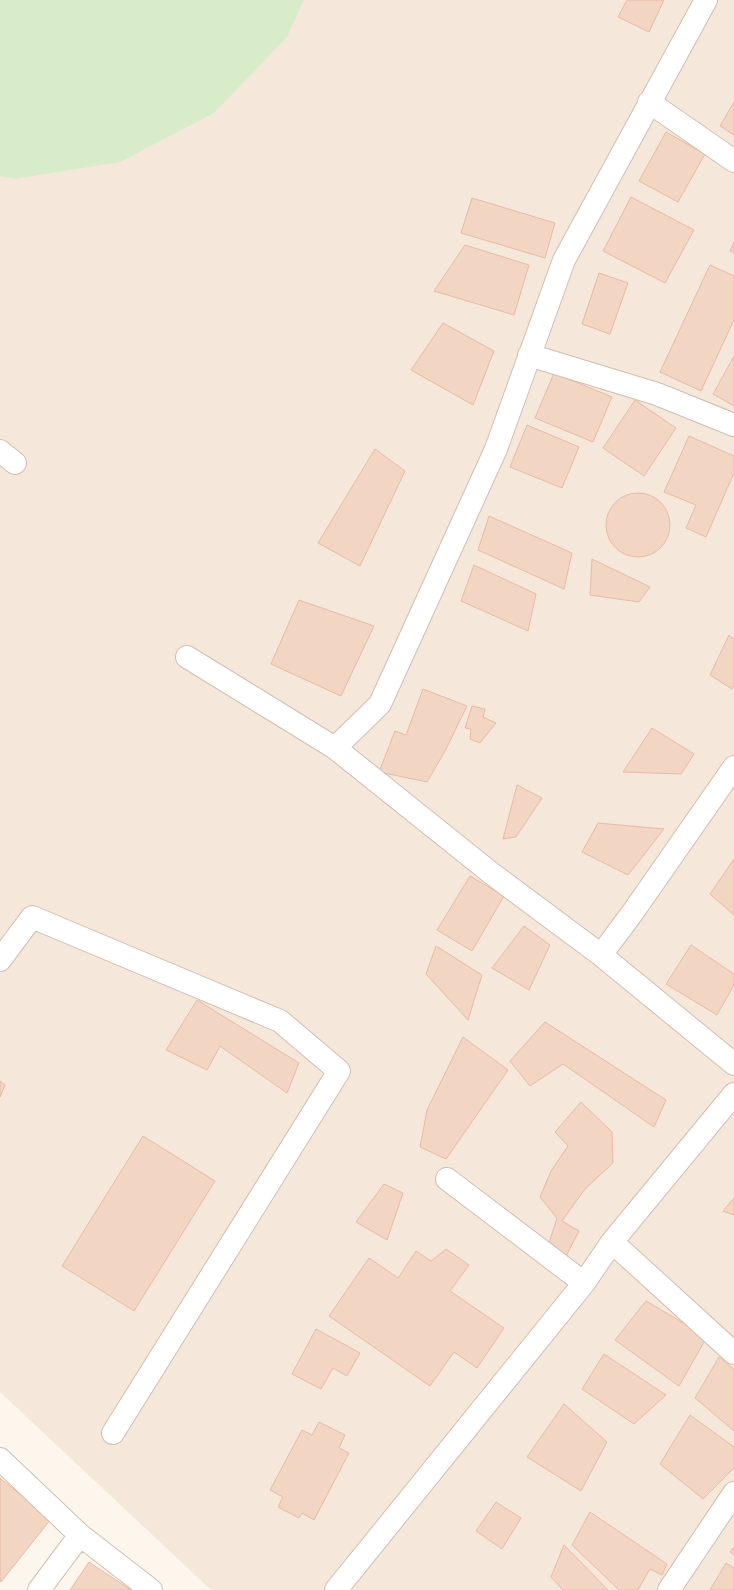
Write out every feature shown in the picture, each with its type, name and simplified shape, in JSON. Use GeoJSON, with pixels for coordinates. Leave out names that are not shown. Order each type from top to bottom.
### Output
{"type":"FeatureCollection","features":[{"type":"Feature","properties":{"kind":"street"},"geometry":{"type":"LineString","coordinates":[[335,748],[380,704],[496,449],[564,260],[706,0]]}},
{"type":"Feature","properties":{"kind":"street"},"geometry":{"type":"LineString","coordinates":[[649,102],[734,162]]}},
{"type":"Feature","properties":{"kind":"street"},"geometry":{"type":"LineString","coordinates":[[530,355],[657,394],[734,425]]}},
{"type":"Feature","properties":{"kind":"street"},"geometry":{"type":"LineString","coordinates":[[187,657],[335,748],[491,873],[601,955],[734,1064]]}},
{"type":"Feature","properties":{"kind":"street"},"geometry":{"type":"LineString","coordinates":[[601,955],[734,768]]}},
{"type":"Feature","properties":{"kind":"street"},"geometry":{"type":"LineString","coordinates":[[0,960],[32,917],[280,1021],[339,1071],[113,1432]]}},
{"type":"Feature","properties":{"kind":"street"},"geometry":{"type":"LineString","coordinates":[[336,1590],[584,1283],[612,1242],[734,1094]]}},
{"type":"Feature","properties":{"kind":"street"},"geometry":{"type":"LineString","coordinates":[[447,1179],[584,1283]]}},
{"type":"Feature","properties":{"kind":"street"},"geometry":{"type":"LineString","coordinates":[[612,1242],[734,1353]]}},
{"type":"Feature","properties":{"kind":"street"},"geometry":{"type":"LineString","coordinates":[[0,1459],[80,1534],[151,1590]]}},
{"type":"Feature","properties":{"kind":"street"},"geometry":{"type":"LineString","coordinates":[[669,1590],[734,1493]]}},
{"type":"Feature","properties":{"kind":"street"},"geometry":{"type":"LineString","coordinates":[[39,1590],[80,1534]]}},
{"type":"Feature","properties":{"kind":"shaded area"},"geometry":{"type":"Polygon","coordinates":[[[0,0],[734,0],[734,1590],[211,1590],[0,1392],[0,0]]]}},
{"type":"Feature","properties":{"kind":"green space"},"geometry":{"type":"Polygon","coordinates":[[[0,0],[304,0],[287,37],[214,113],[120,162],[15,179],[0,176],[0,0]]]}},
{"type":"Feature","properties":{"kind":"building"},"geometry":{"type":"Polygon","coordinates":[[[627,0],[664,0],[649,32],[618,17],[627,0]]]}},
{"type":"Feature","properties":{"kind":"building"},"geometry":{"type":"Polygon","coordinates":[[[734,102],[734,135],[720,126],[734,102]]]}},
{"type":"Feature","properties":{"kind":"building"},"geometry":{"type":"Polygon","coordinates":[[[666,132],[705,154],[678,202],[639,181],[666,132]]]}},
{"type":"Feature","properties":{"kind":"building"},"geometry":{"type":"Polygon","coordinates":[[[631,197],[694,230],[665,283],[603,251],[631,197]]]}},
{"type":"Feature","properties":{"kind":"building"},"geometry":{"type":"Polygon","coordinates":[[[472,198],[555,223],[545,258],[461,233],[472,198]]]}},
{"type":"Feature","properties":{"kind":"building"},"geometry":{"type":"Polygon","coordinates":[[[734,242],[734,253],[730,251],[734,242]]]}},
{"type":"Feature","properties":{"kind":"building"},"geometry":{"type":"Polygon","coordinates":[[[465,245],[529,265],[514,315],[434,291],[465,245]]]}},
{"type":"Feature","properties":{"kind":"building"},"geometry":{"type":"Polygon","coordinates":[[[710,265],[734,276],[734,320],[701,391],[660,372],[710,265]]]}},
{"type":"Feature","properties":{"kind":"building"},"geometry":{"type":"Polygon","coordinates":[[[599,273],[628,283],[610,334],[582,324],[599,273]]]}},
{"type":"Feature","properties":{"kind":"building"},"geometry":{"type":"Polygon","coordinates":[[[443,323],[494,351],[473,405],[411,370],[443,323]]]}},
{"type":"Feature","properties":{"kind":"building"},"geometry":{"type":"Polygon","coordinates":[[[734,356],[734,406],[713,394],[734,356]]]}},
{"type":"Feature","properties":{"kind":"building"},"geometry":{"type":"Polygon","coordinates":[[[554,373],[612,397],[593,442],[535,418],[554,373]]]}},
{"type":"Feature","properties":{"kind":"building"},"geometry":{"type":"Polygon","coordinates":[[[635,400],[676,428],[644,476],[603,448],[635,400]]]}},
{"type":"Feature","properties":{"kind":"building"},"geometry":{"type":"Polygon","coordinates":[[[527,425],[579,447],[562,488],[510,467],[527,425]]]}},
{"type":"Feature","properties":{"kind":"building"},"geometry":{"type":"Polygon","coordinates":[[[689,436],[734,456],[734,473],[706,537],[686,528],[696,505],[664,492],[689,436]]]}},
{"type":"Feature","properties":{"kind":"building"},"geometry":{"type":"Polygon","coordinates":[[[375,449],[405,471],[360,566],[318,543],[375,449]]]}},
{"type":"Feature","properties":{"kind":"building"},"geometry":{"type":"Polygon","coordinates":[[[638,493],[656,498],[661,502],[665,507],[670,525],[665,543],[661,548],[656,552],[638,557],[620,552],[615,548],[611,543],[606,525],[611,507],[615,502],[620,498],[638,493]]]}},
{"type":"Feature","properties":{"kind":"building"},"geometry":{"type":"Polygon","coordinates":[[[489,516],[572,553],[564,589],[478,550],[489,516]]]}},
{"type":"Feature","properties":{"kind":"building"},"geometry":{"type":"Polygon","coordinates":[[[592,559],[650,587],[639,602],[590,595],[592,559]]]}},
{"type":"Feature","properties":{"kind":"building"},"geometry":{"type":"Polygon","coordinates":[[[474,565],[536,594],[528,631],[461,601],[474,565]]]}},
{"type":"Feature","properties":{"kind":"building"},"geometry":{"type":"Polygon","coordinates":[[[299,600],[374,626],[341,696],[271,664],[299,600]]]}},
{"type":"Feature","properties":{"kind":"building"},"geometry":{"type":"Polygon","coordinates":[[[729,635],[734,639],[734,685],[732,689],[710,675],[729,635]]]}},
{"type":"Feature","properties":{"kind":"building"},"geometry":{"type":"Polygon","coordinates":[[[423,689],[467,706],[445,751],[427,782],[379,772],[395,731],[406,735],[423,689]]]}},
{"type":"Feature","properties":{"kind":"building"},"geometry":{"type":"Polygon","coordinates":[[[472,706],[485,709],[483,717],[496,723],[480,743],[470,739],[471,729],[465,728],[472,706]]]}},
{"type":"Feature","properties":{"kind":"building"},"geometry":{"type":"Polygon","coordinates":[[[652,728],[694,754],[681,774],[623,772],[652,728]]]}},
{"type":"Feature","properties":{"kind":"building"},"geometry":{"type":"Polygon","coordinates":[[[517,785],[542,798],[516,837],[503,839],[517,785]]]}},
{"type":"Feature","properties":{"kind":"building"},"geometry":{"type":"Polygon","coordinates":[[[598,823],[664,829],[628,875],[582,852],[598,823]]]}},
{"type":"Feature","properties":{"kind":"building"},"geometry":{"type":"Polygon","coordinates":[[[734,859],[734,915],[710,894],[734,859]]]}},
{"type":"Feature","properties":{"kind":"building"},"geometry":{"type":"Polygon","coordinates":[[[470,876],[504,896],[472,951],[437,930],[470,876]]]}},
{"type":"Feature","properties":{"kind":"building"},"geometry":{"type":"Polygon","coordinates":[[[524,926],[550,945],[529,990],[492,968],[524,926]]]}},
{"type":"Feature","properties":{"kind":"building"},"geometry":{"type":"Polygon","coordinates":[[[691,945],[734,974],[734,985],[717,1015],[666,984],[691,945]]]}},
{"type":"Feature","properties":{"kind":"building"},"geometry":{"type":"Polygon","coordinates":[[[436,946],[482,975],[468,1020],[426,974],[436,946]]]}},
{"type":"Feature","properties":{"kind":"building"},"geometry":{"type":"Polygon","coordinates":[[[197,1000],[299,1063],[287,1093],[220,1046],[207,1070],[166,1050],[197,1000]]]}},
{"type":"Feature","properties":{"kind":"building"},"geometry":{"type":"Polygon","coordinates":[[[545,1022],[666,1100],[654,1127],[563,1064],[530,1086],[510,1061],[545,1022]]]}},
{"type":"Feature","properties":{"kind":"building"},"geometry":{"type":"Polygon","coordinates":[[[463,1037],[508,1070],[446,1159],[420,1147],[427,1110],[463,1037]]]}},
{"type":"Feature","properties":{"kind":"building"},"geometry":{"type":"Polygon","coordinates":[[[0,1081],[5,1085],[0,1097],[0,1081]]]}},
{"type":"Feature","properties":{"kind":"building"},"geometry":{"type":"Polygon","coordinates":[[[581,1102],[612,1132],[613,1163],[585,1189],[562,1221],[579,1231],[564,1260],[549,1243],[557,1218],[540,1197],[551,1171],[568,1146],[555,1132],[581,1102]]]}},
{"type":"Feature","properties":{"kind":"building"},"geometry":{"type":"Polygon","coordinates":[[[143,1136],[215,1181],[134,1311],[62,1266],[143,1136]]]}},
{"type":"Feature","properties":{"kind":"building"},"geometry":{"type":"Polygon","coordinates":[[[384,1184],[403,1193],[387,1240],[356,1222],[384,1184]]]}},
{"type":"Feature","properties":{"kind":"building"},"geometry":{"type":"Polygon","coordinates":[[[734,1198],[734,1215],[723,1211],[734,1198]]]}},
{"type":"Feature","properties":{"kind":"building"},"geometry":{"type":"Polygon","coordinates":[[[446,1249],[469,1265],[450,1291],[504,1328],[477,1368],[454,1352],[430,1386],[329,1316],[369,1258],[398,1278],[416,1251],[431,1261],[446,1249]]]}},
{"type":"Feature","properties":{"kind":"building"},"geometry":{"type":"Polygon","coordinates":[[[646,1301],[707,1337],[679,1386],[615,1340],[646,1301]]]}},
{"type":"Feature","properties":{"kind":"building"},"geometry":{"type":"Polygon","coordinates":[[[316,1329],[360,1353],[347,1376],[333,1368],[321,1389],[292,1374],[316,1329]]]}},
{"type":"Feature","properties":{"kind":"building"},"geometry":{"type":"Polygon","coordinates":[[[604,1354],[666,1395],[634,1424],[582,1389],[604,1354]]]}},
{"type":"Feature","properties":{"kind":"building"},"geometry":{"type":"Polygon","coordinates":[[[719,1357],[734,1369],[734,1431],[695,1398],[719,1357]]]}},
{"type":"Feature","properties":{"kind":"building"},"geometry":{"type":"Polygon","coordinates":[[[564,1404],[607,1442],[581,1491],[527,1457],[564,1404]]]}},
{"type":"Feature","properties":{"kind":"building"},"geometry":{"type":"Polygon","coordinates":[[[690,1415],[734,1447],[734,1468],[703,1499],[660,1464],[690,1415]]]}},
{"type":"Feature","properties":{"kind":"building"},"geometry":{"type":"Polygon","coordinates":[[[319,1422],[345,1435],[339,1448],[349,1453],[314,1520],[302,1513],[299,1518],[278,1507],[283,1497],[270,1490],[302,1430],[312,1435],[319,1422]]]}},
{"type":"Feature","properties":{"kind":"building"},"geometry":{"type":"Polygon","coordinates":[[[0,1478],[51,1519],[1,1582],[0,1581],[0,1478]]]}},
{"type":"Feature","properties":{"kind":"building"},"geometry":{"type":"Polygon","coordinates":[[[496,1502],[521,1518],[502,1549],[476,1531],[496,1502]]]}},
{"type":"Feature","properties":{"kind":"building"},"geometry":{"type":"Polygon","coordinates":[[[590,1512],[667,1564],[662,1575],[650,1569],[638,1590],[619,1590],[572,1545],[590,1512]]]}},
{"type":"Feature","properties":{"kind":"building"},"geometry":{"type":"Polygon","coordinates":[[[564,1545],[608,1590],[563,1590],[551,1577],[564,1545]]]}},
{"type":"Feature","properties":{"kind":"building"},"geometry":{"type":"Polygon","coordinates":[[[734,1547],[734,1555],[730,1552],[734,1547]]]}},
{"type":"Feature","properties":{"kind":"building"},"geometry":{"type":"Polygon","coordinates":[[[89,1562],[131,1590],[70,1590],[89,1562]]]}},
{"type":"Feature","properties":{"kind":"building"},"geometry":{"type":"Polygon","coordinates":[[[726,1563],[734,1568],[734,1590],[710,1590],[726,1563]]]}}]}
